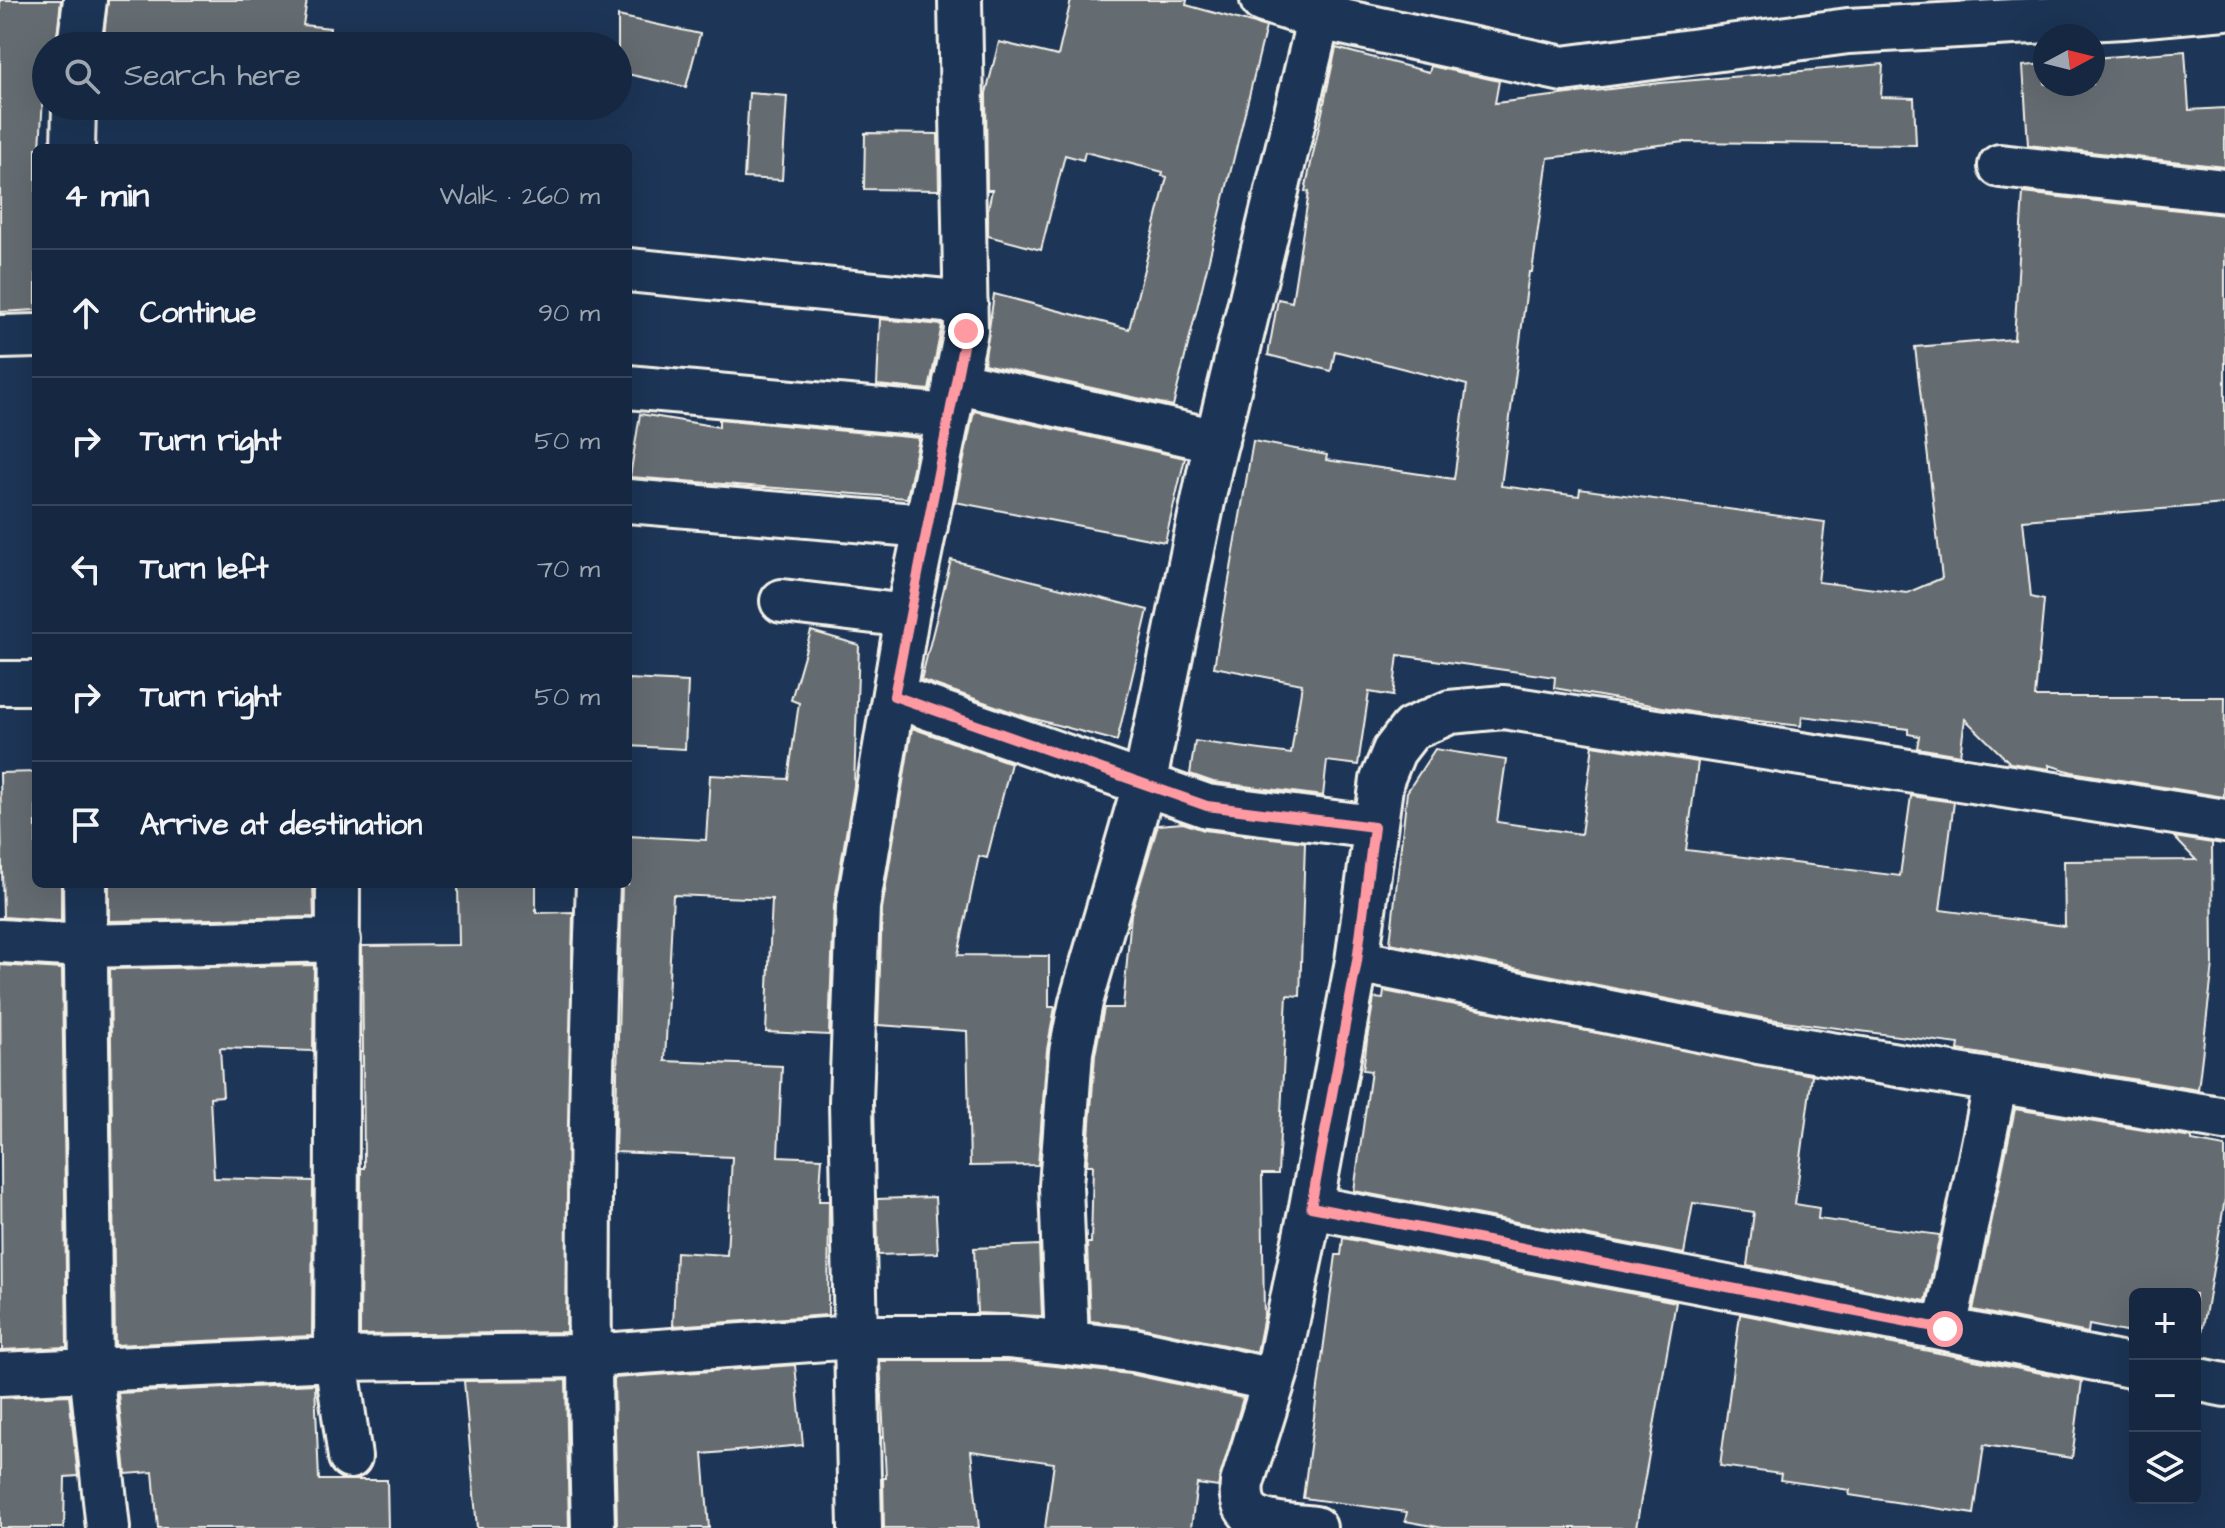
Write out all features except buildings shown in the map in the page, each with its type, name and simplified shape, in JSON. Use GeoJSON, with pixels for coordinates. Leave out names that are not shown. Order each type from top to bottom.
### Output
{"type":"FeatureCollection","features":[{"type":"Feature","properties":{"kind":"street"},"geometry":{"type":"LineString","coordinates":[[81,32],[85,0]]}},
{"type":"Feature","properties":{"kind":"street"},"geometry":{"type":"LineString","coordinates":[[860,1528],[851,1102],[858,907],[907,616],[966,331],[960,0]]}},
{"type":"Feature","properties":{"kind":"street"},"geometry":{"type":"LineString","coordinates":[[1263,0],[1322,8],[1563,69],[1848,31],[2098,9],[2225,7]]}},
{"type":"Feature","properties":{"kind":"street"},"geometry":{"type":"LineString","coordinates":[[1067,1342],[1061,1186],[1071,1052],[1081,1002],[1144,785],[1217,441],[1322,8]]}},
{"type":"Feature","properties":{"kind":"street"},"geometry":{"type":"LineString","coordinates":[[73,144],[74,120]]}},
{"type":"Feature","properties":{"kind":"street"},"geometry":{"type":"LineString","coordinates":[[2000,166],[2225,191]]}},
{"type":"Feature","properties":{"kind":"street"},"geometry":{"type":"LineString","coordinates":[[632,270],[966,303]]}},
{"type":"Feature","properties":{"kind":"street"},"geometry":{"type":"LineString","coordinates":[[0,337],[32,336]]}},
{"type":"Feature","properties":{"kind":"street"},"geometry":{"type":"LineString","coordinates":[[632,387],[952,399],[1217,441]]}},
{"type":"Feature","properties":{"kind":"street"},"geometry":{"type":"LineString","coordinates":[[632,501],[926,526]]}},
{"type":"Feature","properties":{"kind":"street"},"geometry":{"type":"LineString","coordinates":[[782,601],[907,616]]}},
{"type":"Feature","properties":{"kind":"street"},"geometry":{"type":"LineString","coordinates":[[0,683],[32,683]]}},
{"type":"Feature","properties":{"kind":"street"},"geometry":{"type":"LineString","coordinates":[[894,696],[1207,806],[1374,827]]}},
{"type":"Feature","properties":{"kind":"street"},"geometry":{"type":"LineString","coordinates":[[1315,1528],[1255,1519],[1244,1511],[1240,1501],[1273,1380],[1311,1207],[1357,961],[1382,780],[1394,751],[1411,729],[1450,712],[1504,707],[2225,821]]}},
{"type":"Feature","properties":{"kind":"street"},"geometry":{"type":"LineString","coordinates":[[85,888],[91,1371],[108,1528]]}},
{"type":"Feature","properties":{"kind":"street"},"geometry":{"type":"LineString","coordinates":[[338,888],[336,1359],[350,1457]]}},
{"type":"Feature","properties":{"kind":"street"},"geometry":{"type":"LineString","coordinates":[[593,1528],[588,1356],[591,1055],[598,888]]}},
{"type":"Feature","properties":{"kind":"street"},"geometry":{"type":"LineString","coordinates":[[0,941],[84,946],[339,940]]}},
{"type":"Feature","properties":{"kind":"street"},"geometry":{"type":"LineString","coordinates":[[1357,961],[1758,1042],[2225,1119]]}},
{"type":"Feature","properties":{"kind":"street"},"geometry":{"type":"LineString","coordinates":[[1945,1329],[1996,1081]]}},
{"type":"Feature","properties":{"kind":"street"},"geometry":{"type":"LineString","coordinates":[[1311,1207],[2129,1366]]}},
{"type":"Feature","properties":{"kind":"street"},"geometry":{"type":"LineString","coordinates":[[0,1374],[336,1359],[588,1356],[854,1337],[1009,1337],[1134,1350],[1273,1380]]}},
{"type":"Feature","properties":{"kind":"street"},"geometry":{"type":"LineString","coordinates":[[2201,1380],[2225,1385]]}},
{"type":"Feature","properties":{"kind":"route"},"geometry":{"type":"LineString","coordinates":[[966,331],[907,616],[894,696],[1207,806],[1374,827],[1357,961],[1311,1207],[1945,1329]]}}]}
